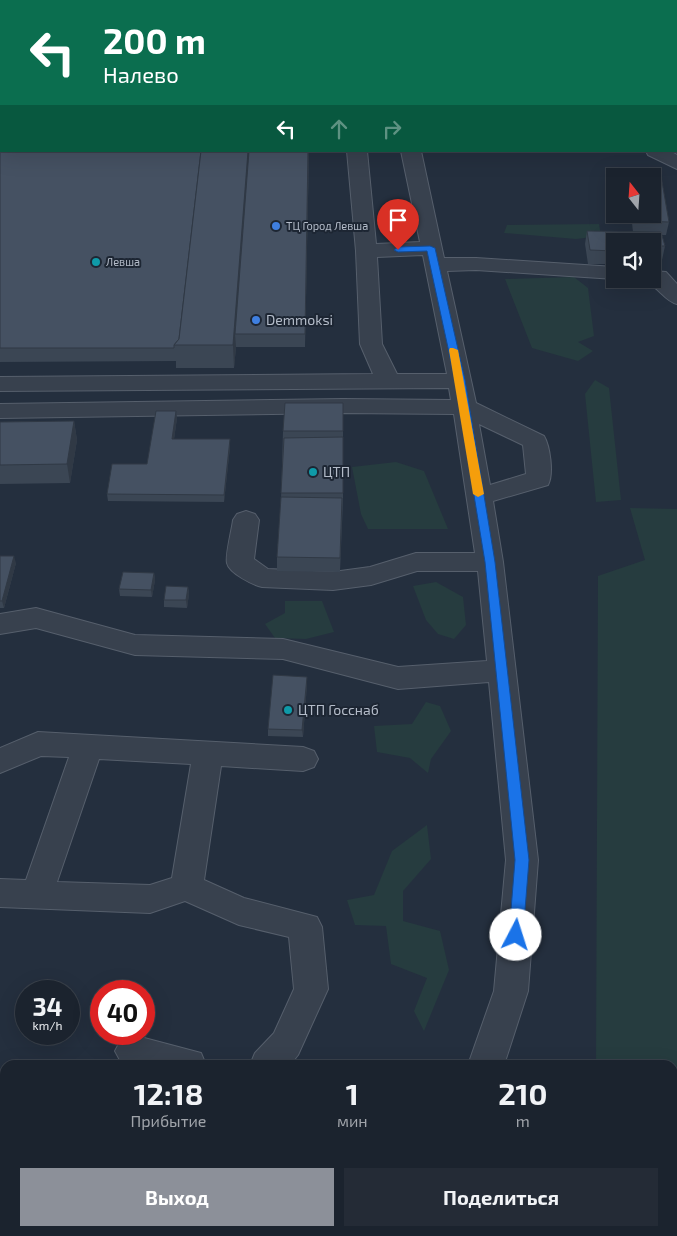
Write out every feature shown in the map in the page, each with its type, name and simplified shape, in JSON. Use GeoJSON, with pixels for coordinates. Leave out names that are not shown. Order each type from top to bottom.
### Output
{"type":"FeatureCollection","features":[{"type":"Feature","properties":{"kind":"street"},"geometry":{"type":"LineString","coordinates":[[357,152],[366,251],[371,344],[388,381]]}},
{"type":"Feature","properties":{"kind":"street"},"geometry":{"type":"LineString","coordinates":[[411,152],[432,257],[460,380],[490,562],[522,860],[511,991],[488,1060]]}},
{"type":"Feature","properties":{"kind":"street"},"geometry":{"type":"LineString","coordinates":[[657,152],[677,163]]}},
{"type":"Feature","properties":{"kind":"street"},"geometry":{"type":"LineString","coordinates":[[366,251],[432,257],[476,264],[606,272]]}},
{"type":"Feature","properties":{"kind":"street"},"geometry":{"type":"LineString","coordinates":[[661,280],[677,297]]}},
{"type":"Feature","properties":{"kind":"street"},"geometry":{"type":"LineString","coordinates":[[0,384],[460,380]]}},
{"type":"Feature","properties":{"kind":"street"},"geometry":{"type":"LineString","coordinates":[[0,410],[343,406],[464,407],[535,441],[539,479],[479,496]]}},
{"type":"Feature","properties":{"kind":"street"},"geometry":{"type":"LineString","coordinates":[[246,520],[240,563],[262,578],[333,581],[371,576],[416,562],[490,562]]}},
{"type":"Feature","properties":{"kind":"street"},"geometry":{"type":"LineString","coordinates":[[0,624],[36,618],[135,645],[283,649],[398,678],[502,672]]}},
{"type":"Feature","properties":{"kind":"street"},"geometry":{"type":"LineString","coordinates":[[0,761],[38,744],[303,759]]}},
{"type":"Feature","properties":{"kind":"street"},"geometry":{"type":"LineString","coordinates":[[37,894],[88,747]]}},
{"type":"Feature","properties":{"kind":"street"},"geometry":{"type":"LineString","coordinates":[[187,888],[208,754]]}},
{"type":"Feature","properties":{"kind":"street"},"geometry":{"type":"LineString","coordinates":[[0,893],[150,899],[187,888],[239,912],[305,928],[311,988],[286,1044],[272,1060]]}},
{"type":"Feature","properties":{"kind":"street"},"geometry":{"type":"LineString","coordinates":[[133,1051],[168,1060]]}},
{"type":"Feature","properties":{"kind":"green space"},"geometry":{"type":"Polygon","coordinates":[[[599,224],[601,236],[576,239],[504,233],[507,225],[599,224]]]}},
{"type":"Feature","properties":{"kind":"green space"},"geometry":{"type":"Polygon","coordinates":[[[574,277],[588,288],[594,336],[578,342],[593,351],[578,361],[532,348],[505,279],[574,277]]]}},
{"type":"Feature","properties":{"kind":"green space"},"geometry":{"type":"Polygon","coordinates":[[[595,380],[609,388],[621,500],[596,502],[585,394],[595,380]]]}},
{"type":"Feature","properties":{"kind":"green space"},"geometry":{"type":"Polygon","coordinates":[[[396,462],[424,471],[448,529],[368,529],[361,514],[352,467],[396,462]]]}},
{"type":"Feature","properties":{"kind":"green space"},"geometry":{"type":"Polygon","coordinates":[[[630,508],[677,509],[677,1060],[596,1060],[598,576],[645,560],[630,508]]]}},
{"type":"Feature","properties":{"kind":"green space"},"geometry":{"type":"Polygon","coordinates":[[[436,582],[463,597],[466,625],[454,639],[438,634],[426,620],[413,586],[436,582]]]}},
{"type":"Feature","properties":{"kind":"green space"},"geometry":{"type":"Polygon","coordinates":[[[285,601],[322,601],[334,632],[306,639],[275,638],[265,624],[285,613],[285,601]]]}},
{"type":"Feature","properties":{"kind":"green space"},"geometry":{"type":"Polygon","coordinates":[[[426,702],[440,706],[451,731],[431,759],[428,773],[410,758],[377,752],[374,726],[412,724],[426,702]]]}},
{"type":"Feature","properties":{"kind":"green space"},"geometry":{"type":"Polygon","coordinates":[[[427,825],[431,859],[403,891],[403,921],[440,931],[449,970],[424,1031],[414,1011],[427,978],[391,964],[386,926],[355,925],[347,900],[374,895],[392,851],[427,825]]]}},
{"type":"Feature","properties":{"kind":"building","name":"Левша"},"geometry":{"type":"Polygon","coordinates":[[[0,152],[201,152],[179,339],[174,348],[0,348],[0,152]]]}},
{"type":"Feature","properties":{"kind":"building","name":"ТЦ Город Левша"},"geometry":{"type":"Polygon","coordinates":[[[201,152],[248,152],[233,345],[174,345],[179,339],[201,152]]]}},
{"type":"Feature","properties":{"kind":"building","name":"ТЦ Город Левша"},"geometry":{"type":"Polygon","coordinates":[[[249,152],[308,152],[305,334],[235,334],[249,152]]]}},
{"type":"Feature","properties":{"kind":"building"},"geometry":{"type":"Polygon","coordinates":[[[661,176],[669,222],[661,222],[661,176]]]}},
{"type":"Feature","properties":{"kind":"building"},"geometry":{"type":"Polygon","coordinates":[[[587,231],[661,232],[665,246],[661,246],[661,233],[606,233],[606,251],[590,250],[587,231]]]}},
{"type":"Feature","properties":{"kind":"building"},"geometry":{"type":"Polygon","coordinates":[[[285,403],[343,403],[343,431],[283,431],[285,403]]]}},
{"type":"Feature","properties":{"kind":"building"},"geometry":{"type":"Polygon","coordinates":[[[156,411],[176,411],[172,439],[230,439],[224,495],[107,494],[112,464],[147,464],[156,411]]]}},
{"type":"Feature","properties":{"kind":"building"},"geometry":{"type":"Polygon","coordinates":[[[74,421],[67,464],[0,465],[0,422],[74,421]]]}},
{"type":"Feature","properties":{"kind":"building","name":"ЦТП"},"geometry":{"type":"Polygon","coordinates":[[[343,437],[343,493],[281,493],[284,438],[343,437]]]}},
{"type":"Feature","properties":{"kind":"building"},"geometry":{"type":"Polygon","coordinates":[[[281,497],[342,498],[340,558],[277,557],[281,497]]]}},
{"type":"Feature","properties":{"kind":"building"},"geometry":{"type":"Polygon","coordinates":[[[0,556],[14,556],[2,601],[0,601],[0,556]]]}},
{"type":"Feature","properties":{"kind":"building"},"geometry":{"type":"Polygon","coordinates":[[[123,572],[154,573],[151,590],[119,589],[123,572]]]}},
{"type":"Feature","properties":{"kind":"building"},"geometry":{"type":"Polygon","coordinates":[[[166,586],[188,587],[186,600],[164,600],[166,586]]]}},
{"type":"Feature","properties":{"kind":"building","name":"ЦТП Госснаб"},"geometry":{"type":"Polygon","coordinates":[[[273,675],[307,677],[302,730],[268,729],[273,675]]]}},
{"type":"Feature","properties":{"kind":"slow traffic"},"geometry":{"type":"LineString","coordinates":[[453,350],[460,380],[478,494]]}},
{"type":"Feature","properties":{"kind":"place","name":"ТЦ Город Левша"},"geometry":{"type":"Point","coordinates":[276,226]}},
{"type":"Feature","properties":{"kind":"place","name":"Левша"},"geometry":{"type":"Point","coordinates":[96,262]}},
{"type":"Feature","properties":{"kind":"place","name":"Demmoksi"},"geometry":{"type":"Point","coordinates":[256,320]}},
{"type":"Feature","properties":{"kind":"place","name":"ЦТП"},"geometry":{"type":"Point","coordinates":[313,472]}},
{"type":"Feature","properties":{"kind":"place","name":"ЦТП Госснаб"},"geometry":{"type":"Point","coordinates":[288,710]}},
{"type":"Feature","properties":{"kind":"route"},"geometry":{"type":"LineString","coordinates":[[398,250],[430,248],[460,380],[490,562],[522,860],[516,935]]}}]}
